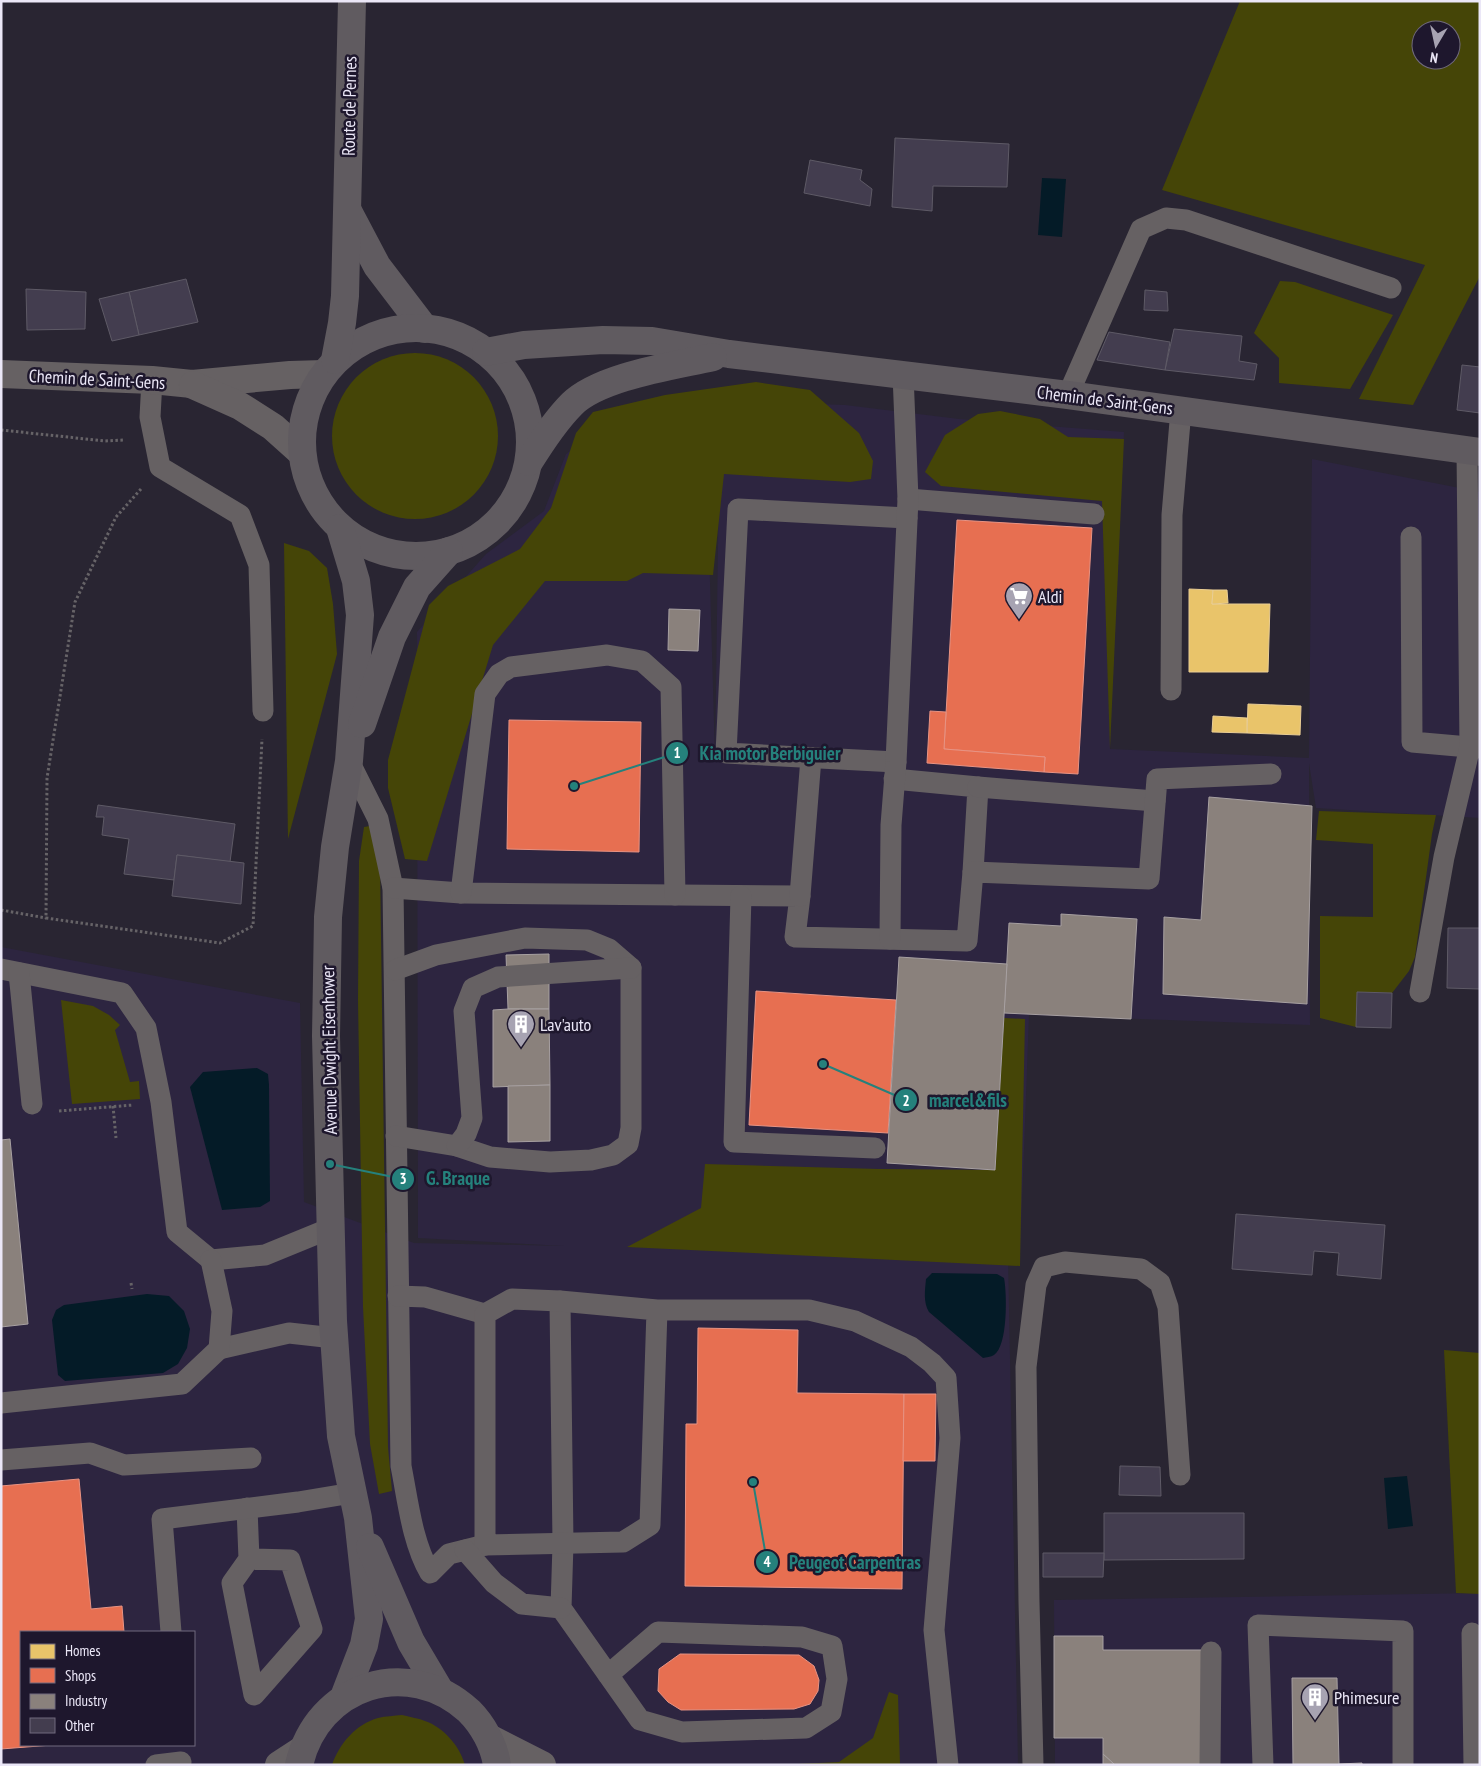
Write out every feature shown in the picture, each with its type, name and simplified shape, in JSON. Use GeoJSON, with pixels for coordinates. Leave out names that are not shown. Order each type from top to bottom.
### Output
{"type":"FeatureCollection","features":[{"type":"Feature","properties":{"kind":"main road","name":"Route de Pernes"},"geometry":{"type":"LineString","coordinates":[[330,367],[342,323],[345,296],[352,1]]}},
{"type":"Feature","properties":{"kind":"main road","name":"Route de Pernes"},"geometry":{"type":"LineString","coordinates":[[348,210],[377,266],[425,328]]}},
{"type":"Feature","properties":{"kind":"main road"},"geometry":{"type":"LineString","coordinates":[[425,328],[457,335],[486,352],[504,369],[517,390],[524,406],[530,438],[528,463],[518,492],[501,518],[477,539],[448,552],[426,556],[402,556],[380,550],[359,541],[340,528],[321,506],[308,481],[302,453],[305,411],[313,392],[330,367],[355,346],[377,335],[400,329],[425,328]]}},
{"type":"Feature","properties":{"kind":"main road","name":"Chemin de Saint-Gens"},"geometry":{"type":"LineString","coordinates":[[486,352],[524,346],[603,340],[652,341],[729,354],[1068,395],[1474,451]]}},
{"type":"Feature","properties":{"kind":"main road","name":"Chemin de Saint-Gens"},"geometry":{"type":"LineString","coordinates":[[528,463],[548,431],[574,402],[598,387],[635,374],[729,354]]}},
{"type":"Feature","properties":{"kind":"main road","name":"Avenue Dwight Eisenhower"},"geometry":{"type":"LineString","coordinates":[[340,528],[356,580],[360,615],[349,761],[335,847],[328,918],[326,1036],[331,1228],[334,1338],[341,1436],[355,1505],[369,1619],[364,1645],[344,1697]]}},
{"type":"Feature","properties":{"kind":"main road","name":"Avenue Dwight Eisenhower"},"geometry":{"type":"LineString","coordinates":[[349,761],[392,637],[416,587],[448,552]]}},
{"type":"Feature","properties":{"kind":"main road","name":"Avenue Dwight Eisenhower"},"geometry":{"type":"LineString","coordinates":[[355,1505],[411,1642],[440,1691]]}},
{"type":"Feature","properties":{"kind":"main road"},"geometry":{"type":"LineString","coordinates":[[301,1758],[309,1735],[319,1720],[344,1697],[362,1688],[381,1683],[401,1682],[421,1684],[440,1691],[460,1703],[477,1719],[489,1738],[497,1765]]}},
{"type":"Feature","properties":{"kind":"street","name":"Chemin de Saint-Gens"},"geometry":{"type":"LineString","coordinates":[[1,374],[152,380],[192,384],[290,375],[330,367]]}},
{"type":"Feature","properties":{"kind":"street","name":"Chemin de Saint-Gens"},"geometry":{"type":"LineString","coordinates":[[192,384],[240,406],[273,427],[302,453]]}},
{"type":"Feature","properties":{"kind":"street"},"geometry":{"type":"LineString","coordinates":[[489,1738],[542,1765]]}},
{"type":"Feature","properties":{"kind":"street"},"geometry":{"type":"LineString","coordinates":[[280,1765],[301,1758]]}},
{"type":"Feature","properties":{"kind":"lane"},"geometry":{"type":"LineString","coordinates":[[1068,395],[1141,229],[1166,218],[1186,220],[1390,288]]}},
{"type":"Feature","properties":{"kind":"lane"},"geometry":{"type":"LineString","coordinates":[[890,939],[891,825],[908,508],[902,374]]}},
{"type":"Feature","properties":{"kind":"lane"},"geometry":{"type":"LineString","coordinates":[[152,380],[150,417],[160,467],[240,515],[259,565],[264,711]]}},
{"type":"Feature","properties":{"kind":"lane"},"geometry":{"type":"LineString","coordinates":[[1170,690],[1172,514],[1181,410]]}},
{"type":"Feature","properties":{"kind":"lane"},"geometry":{"type":"LineString","coordinates":[[1420,992],[1444,857],[1475,748],[1474,451]]}},
{"type":"Feature","properties":{"kind":"lane"},"geometry":{"type":"LineString","coordinates":[[1094,514],[908,508],[738,509],[726,754],[811,758],[895,771],[978,787],[1156,801]]}},
{"type":"Feature","properties":{"kind":"lane"},"geometry":{"type":"LineString","coordinates":[[1411,537],[1412,742],[1475,748]]}},
{"type":"Feature","properties":{"kind":"lane"},"geometry":{"type":"LineString","coordinates":[[461,893],[485,694],[499,674],[511,667],[607,655],[642,661],[671,687],[675,894]]}},
{"type":"Feature","properties":{"kind":"lane"},"geometry":{"type":"LineString","coordinates":[[811,758],[795,937],[968,941],[978,787]]}},
{"type":"Feature","properties":{"kind":"lane"},"geometry":{"type":"LineString","coordinates":[[349,761],[378,819],[393,888],[401,1466],[423,1560],[430,1573],[449,1554],[475,1548],[623,1542],[650,1525],[657,1310]]}},
{"type":"Feature","properties":{"kind":"lane"},"geometry":{"type":"LineString","coordinates":[[973,872],[1149,879],[1157,779],[1271,774]]}},
{"type":"Feature","properties":{"kind":"lane"},"geometry":{"type":"LineString","coordinates":[[393,888],[461,893],[800,896]]}},
{"type":"Feature","properties":{"kind":"lane"},"geometry":{"type":"LineString","coordinates":[[741,896],[734,1142],[875,1148]]}},
{"type":"Feature","properties":{"kind":"lane"},"geometry":{"type":"LineString","coordinates":[[395,970],[436,955],[525,938],[586,940],[609,949],[631,968],[632,1128],[628,1144],[612,1155],[591,1160],[550,1162],[490,1157],[457,1146],[396,1136]]}},
{"type":"Feature","properties":{"kind":"lane"},"geometry":{"type":"LineString","coordinates":[[457,1146],[466,1134],[472,1118],[464,1011],[473,988],[498,977],[631,968]]}},
{"type":"Feature","properties":{"kind":"lane"},"geometry":{"type":"LineString","coordinates":[[32,1104],[10,971],[122,993],[146,1028],[161,1102],[177,1232],[211,1260],[222,1311],[219,1349]]}},
{"type":"Feature","properties":{"kind":"lane"},"geometry":{"type":"LineString","coordinates":[[211,1260],[265,1255],[331,1228]]}},
{"type":"Feature","properties":{"kind":"lane"},"geometry":{"type":"LineString","coordinates":[[1033,1765],[1026,1368],[1036,1285],[1044,1267],[1065,1262],[1141,1269],[1160,1283],[1168,1307],[1180,1475]]}},
{"type":"Feature","properties":{"kind":"lane"},"geometry":{"type":"LineString","coordinates":[[398,1296],[425,1297],[485,1314],[512,1299],[657,1310],[809,1310],[855,1321],[910,1347],[932,1363],[946,1378],[950,1438],[934,1630],[948,1765]]}},
{"type":"Feature","properties":{"kind":"lane"},"geometry":{"type":"LineString","coordinates":[[560,1302],[564,1544],[561,1608],[608,1675],[640,1720],[682,1732],[806,1728],[832,1712],[837,1680],[832,1646],[802,1637],[658,1632],[608,1675]]}},
{"type":"Feature","properties":{"kind":"lane"},"geometry":{"type":"LineString","coordinates":[[485,1314],[475,1548],[494,1583],[522,1604],[561,1608]]}},
{"type":"Feature","properties":{"kind":"lane"},"geometry":{"type":"LineString","coordinates":[[1,1403],[182,1384],[219,1349],[289,1333],[334,1338]]}},
{"type":"Feature","properties":{"kind":"lane"},"geometry":{"type":"LineString","coordinates":[[1,1460],[90,1453],[124,1465],[251,1458]]}},
{"type":"Feature","properties":{"kind":"lane"},"geometry":{"type":"LineString","coordinates":[[171,1631],[162,1519],[247,1508],[355,1505]]}},
{"type":"Feature","properties":{"kind":"lane"},"geometry":{"type":"LineString","coordinates":[[247,1508],[249,1559],[232,1583],[254,1695],[312,1629],[290,1560],[249,1559]]}},
{"type":"Feature","properties":{"kind":"lane"},"geometry":{"type":"LineString","coordinates":[[1263,1765],[1258,1624],[1402,1631],[1403,1765]]}},
{"type":"Feature","properties":{"kind":"lane"},"geometry":{"type":"LineString","coordinates":[[1472,1633],[1474,1765]]}},
{"type":"Feature","properties":{"kind":"lane"},"geometry":{"type":"LineString","coordinates":[[1210,1765],[1211,1652]]}},
{"type":"Feature","properties":{"kind":"lane"},"geometry":{"type":"LineString","coordinates":[[156,1765],[180,1757]]}},
{"type":"Feature","properties":{"kind":"path"},"geometry":{"type":"LineString","coordinates":[[1,430],[105,441],[154,439]]}},
{"type":"Feature","properties":{"kind":"path"},"geometry":{"type":"LineString","coordinates":[[46,918],[47,778],[74,602],[116,517],[160,467]]}},
{"type":"Feature","properties":{"kind":"path"},"geometry":{"type":"LineString","coordinates":[[1,910],[220,943],[253,926],[264,711]]}},
{"type":"Feature","properties":{"kind":"path"},"geometry":{"type":"LineString","coordinates":[[32,1104],[32,1114],[141,1104]]}},
{"type":"Feature","properties":{"kind":"path"},"geometry":{"type":"LineString","coordinates":[[113,1106],[116,1138]]}},
{"type":"Feature","properties":{"kind":"path"},"geometry":{"type":"LineString","coordinates":[[131,1283],[132,1289]]}},
{"type":"Feature","properties":{"kind":"shaded area"},"geometry":{"type":"Polygon","coordinates":[[[1240,1],[1480,1],[1480,276],[1413,405],[1359,399],[1425,265],[1162,190],[1240,1]]]}},
{"type":"Feature","properties":{"kind":"shaded area"},"geometry":{"type":"Polygon","coordinates":[[[1280,281],[1295,282],[1393,315],[1350,389],[1279,383],[1279,358],[1254,333],[1280,281]]]}},
{"type":"Feature","properties":{"kind":"shaded area"},"geometry":{"type":"Polygon","coordinates":[[[423,353],[447,359],[474,377],[492,404],[497,420],[497,452],[492,468],[474,495],[461,505],[439,516],[407,519],[383,513],[362,500],[351,489],[335,460],[332,428],[338,404],[351,383],[362,372],[391,356],[423,353]]]}},
{"type":"Feature","properties":{"kind":"shaded area"},"geometry":{"type":"Polygon","coordinates":[[[756,382],[810,390],[859,433],[873,461],[871,479],[850,482],[724,474],[713,575],[643,573],[627,581],[545,581],[493,645],[427,861],[405,859],[388,788],[388,760],[429,605],[448,586],[520,549],[551,508],[576,433],[593,412],[665,395],[756,382]]]}},
{"type":"Feature","properties":{"kind":"shaded area"},"geometry":{"type":"Polygon","coordinates":[[[720,401],[845,405],[959,419],[1124,432],[1110,749],[1309,758],[1312,459],[1480,492],[1480,818],[1316,808],[1309,763],[1310,1025],[1029,1015],[1020,1257],[1008,1258],[1018,1765],[1,1765],[1,947],[300,1003],[304,1202],[414,1243],[565,1246],[418,1238],[417,632],[486,554],[544,511],[566,454],[630,406],[705,405],[715,759],[720,401]]]}},
{"type":"Feature","properties":{"kind":"shaded area"},"geometry":{"type":"Polygon","coordinates":[[[1000,411],[1040,419],[1068,437],[1124,439],[1110,749],[1102,501],[941,486],[925,472],[945,435],[978,414],[1000,411]]]}},
{"type":"Feature","properties":{"kind":"shaded area"},"geometry":{"type":"Polygon","coordinates":[[[284,543],[309,551],[327,568],[333,604],[337,654],[288,839],[284,543]]]}},
{"type":"Feature","properties":{"kind":"shaded area"},"geometry":{"type":"Polygon","coordinates":[[[1319,811],[1436,815],[1415,957],[1409,971],[1392,993],[1357,992],[1356,1027],[1320,1018],[1320,916],[1373,917],[1373,844],[1316,840],[1319,811]]]}},
{"type":"Feature","properties":{"kind":"shaded area"},"geometry":{"type":"Polygon","coordinates":[[[370,826],[380,862],[388,1447],[392,1491],[379,1494],[370,1444],[363,1307],[358,1000],[359,861],[364,827],[370,826]]]}},
{"type":"Feature","properties":{"kind":"shaded area"},"geometry":{"type":"Polygon","coordinates":[[[61,1000],[93,1006],[109,1015],[120,1025],[115,1030],[130,1082],[139,1081],[140,1099],[72,1104],[61,1000]]]}},
{"type":"Feature","properties":{"kind":"shaded area"},"geometry":{"type":"Polygon","coordinates":[[[1004,1018],[1025,1019],[1020,1266],[627,1247],[701,1208],[705,1164],[995,1170],[1004,1018]]]}},
{"type":"Feature","properties":{"kind":"shaded area"},"geometry":{"type":"Polygon","coordinates":[[[1444,1350],[1480,1353],[1480,1594],[1456,1593],[1444,1350]]]}},
{"type":"Feature","properties":{"kind":"shaded area"},"geometry":{"type":"Polygon","coordinates":[[[1480,1593],[1480,1765],[1055,1765],[1054,1600],[1480,1593]]]}},
{"type":"Feature","properties":{"kind":"shaded area"},"geometry":{"type":"Polygon","coordinates":[[[889,1692],[898,1695],[900,1765],[777,1765],[839,1762],[873,1738],[889,1692]]]}},
{"type":"Feature","properties":{"kind":"shaded area"},"geometry":{"type":"Polygon","coordinates":[[[402,1715],[425,1721],[438,1728],[455,1744],[465,1765],[332,1765],[344,1742],[363,1725],[378,1718],[402,1715]]]}},
{"type":"Feature","properties":{"kind":"water"},"geometry":{"type":"Polygon","coordinates":[[[1042,178],[1066,179],[1062,237],[1038,235],[1042,178]]]}},
{"type":"Feature","properties":{"kind":"water"},"geometry":{"type":"Polygon","coordinates":[[[257,1068],[268,1074],[270,1201],[260,1207],[222,1210],[190,1087],[203,1072],[257,1068]]]}},
{"type":"Feature","properties":{"kind":"water"},"geometry":{"type":"Polygon","coordinates":[[[932,1273],[997,1274],[1004,1278],[1006,1307],[1004,1331],[999,1350],[994,1355],[983,1358],[929,1312],[925,1300],[925,1287],[926,1279],[932,1273]]]}},
{"type":"Feature","properties":{"kind":"water"},"geometry":{"type":"Polygon","coordinates":[[[147,1294],[169,1296],[184,1311],[190,1329],[187,1348],[178,1364],[163,1373],[65,1381],[58,1375],[52,1320],[56,1310],[64,1305],[147,1294]]]}},
{"type":"Feature","properties":{"kind":"water"},"geometry":{"type":"Polygon","coordinates":[[[1407,1476],[1413,1526],[1388,1529],[1384,1478],[1407,1476]]]}},
{"type":"Feature","properties":{"kind":"building: Homes"},"geometry":{"type":"Polygon","coordinates":[[[1189,589],[1213,590],[1212,604],[1270,604],[1268,672],[1189,672],[1189,589]]]}},
{"type":"Feature","properties":{"kind":"building: Homes"},"geometry":{"type":"Polygon","coordinates":[[[1213,590],[1227,590],[1228,603],[1212,604],[1213,590]]]}},
{"type":"Feature","properties":{"kind":"building: Homes"},"geometry":{"type":"Polygon","coordinates":[[[1248,704],[1301,706],[1300,735],[1247,733],[1248,704]]]}},
{"type":"Feature","properties":{"kind":"building: Homes"},"geometry":{"type":"Polygon","coordinates":[[[1213,716],[1247,718],[1247,733],[1212,732],[1213,716]]]}},
{"type":"Feature","properties":{"kind":"building: Shops","name":"Aldi"},"geometry":{"type":"Polygon","coordinates":[[[957,520],[1092,528],[1078,774],[1044,772],[1045,757],[944,749],[957,520]]]}},
{"type":"Feature","properties":{"kind":"building: Shops"},"geometry":{"type":"Polygon","coordinates":[[[930,711],[946,712],[944,749],[1045,757],[1044,772],[927,763],[930,711]]]}},
{"type":"Feature","properties":{"kind":"building: Shops"},"geometry":{"type":"Polygon","coordinates":[[[509,720],[641,722],[639,852],[507,849],[509,720]]]}},
{"type":"Feature","properties":{"kind":"building: Shops"},"geometry":{"type":"Polygon","coordinates":[[[756,991],[896,1000],[888,1133],[749,1125],[756,991]]]}},
{"type":"Feature","properties":{"kind":"building: Shops"},"geometry":{"type":"Polygon","coordinates":[[[698,1328],[798,1330],[797,1393],[904,1394],[902,1589],[685,1586],[686,1424],[697,1424],[698,1328]]]}},
{"type":"Feature","properties":{"kind":"building: Shops"},"geometry":{"type":"Polygon","coordinates":[[[904,1394],[936,1394],[935,1461],[903,1461],[904,1394]]]}},
{"type":"Feature","properties":{"kind":"building: Shops"},"geometry":{"type":"Polygon","coordinates":[[[79,1479],[91,1609],[122,1606],[124,1631],[20,1631],[20,1746],[39,1746],[1,1749],[1,1486],[79,1479]]]}},
{"type":"Feature","properties":{"kind":"building: Shops"},"geometry":{"type":"Polygon","coordinates":[[[680,1654],[799,1655],[814,1666],[819,1680],[818,1691],[810,1704],[794,1709],[681,1710],[668,1702],[658,1691],[659,1669],[680,1654]]]}},
{"type":"Feature","properties":{"kind":"building: Industry"},"geometry":{"type":"Polygon","coordinates":[[[669,609],[700,610],[698,651],[668,650],[669,609]]]}},
{"type":"Feature","properties":{"kind":"building: Industry"},"geometry":{"type":"Polygon","coordinates":[[[1209,797],[1312,806],[1307,1004],[1163,994],[1164,917],[1201,920],[1209,797]]]}},
{"type":"Feature","properties":{"kind":"building: Industry"},"geometry":{"type":"Polygon","coordinates":[[[1061,914],[1137,919],[1131,1019],[1004,1013],[1009,923],[1061,926],[1061,914]]]}},
{"type":"Feature","properties":{"kind":"building: Industry"},"geometry":{"type":"Polygon","coordinates":[[[549,954],[549,1009],[508,1009],[506,955],[549,954]]]}},
{"type":"Feature","properties":{"kind":"building: Industry"},"geometry":{"type":"Polygon","coordinates":[[[899,957],[1007,964],[995,1170],[887,1163],[899,957]]]}},
{"type":"Feature","properties":{"kind":"building: Industry","name":"Lav'auto"},"geometry":{"type":"Polygon","coordinates":[[[549,1009],[550,1085],[493,1087],[493,1010],[549,1009]]]}},
{"type":"Feature","properties":{"kind":"building: Industry"},"geometry":{"type":"Polygon","coordinates":[[[550,1085],[550,1141],[508,1142],[508,1086],[550,1085]]]}},
{"type":"Feature","properties":{"kind":"building: Industry"},"geometry":{"type":"Polygon","coordinates":[[[10,1139],[28,1324],[1,1327],[1,1140],[10,1139]]]}},
{"type":"Feature","properties":{"kind":"building: Industry"},"geometry":{"type":"Polygon","coordinates":[[[1054,1636],[1103,1636],[1103,1650],[1202,1650],[1202,1765],[1115,1765],[1103,1754],[1103,1738],[1054,1738],[1054,1636]]]}},
{"type":"Feature","properties":{"kind":"building: Industry","name":"Phimesure"},"geometry":{"type":"Polygon","coordinates":[[[1292,1678],[1337,1678],[1339,1764],[1362,1763],[1362,1765],[1293,1765],[1292,1678]]]}},
{"type":"Feature","properties":{"kind":"building: Industry"},"geometry":{"type":"Polygon","coordinates":[[[1103,1754],[1115,1765],[1103,1765],[1103,1754]]]}},
{"type":"Feature","properties":{"kind":"building: Other"},"geometry":{"type":"Polygon","coordinates":[[[895,138],[1009,144],[1007,187],[933,186],[932,211],[892,207],[895,138]]]}},
{"type":"Feature","properties":{"kind":"building: Other"},"geometry":{"type":"Polygon","coordinates":[[[810,160],[862,170],[860,180],[872,189],[870,206],[804,193],[810,160]]]}},
{"type":"Feature","properties":{"kind":"building: Other"},"geometry":{"type":"Polygon","coordinates":[[[186,279],[198,322],[139,335],[129,292],[186,279]]]}},
{"type":"Feature","properties":{"kind":"building: Other"},"geometry":{"type":"Polygon","coordinates":[[[26,289],[86,292],[85,329],[27,330],[26,289]]]}},
{"type":"Feature","properties":{"kind":"building: Other"},"geometry":{"type":"Polygon","coordinates":[[[1145,290],[1167,292],[1168,311],[1144,310],[1145,290]]]}},
{"type":"Feature","properties":{"kind":"building: Other"},"geometry":{"type":"Polygon","coordinates":[[[129,292],[139,335],[112,341],[99,299],[129,292]]]}},
{"type":"Feature","properties":{"kind":"building: Other"},"geometry":{"type":"Polygon","coordinates":[[[1174,329],[1242,336],[1239,361],[1257,364],[1254,380],[1165,370],[1174,329]]]}},
{"type":"Feature","properties":{"kind":"building: Other"},"geometry":{"type":"Polygon","coordinates":[[[1109,332],[1170,342],[1165,370],[1097,360],[1109,332]]]}},
{"type":"Feature","properties":{"kind":"building: Other"},"geometry":{"type":"Polygon","coordinates":[[[1462,365],[1480,367],[1480,413],[1457,410],[1462,365]]]}},
{"type":"Feature","properties":{"kind":"building: Other"},"geometry":{"type":"Polygon","coordinates":[[[98,805],[235,824],[230,862],[177,855],[174,880],[124,874],[129,839],[102,835],[104,817],[96,817],[98,805]]]}},
{"type":"Feature","properties":{"kind":"building: Other"},"geometry":{"type":"Polygon","coordinates":[[[177,855],[244,863],[241,904],[172,896],[177,855]]]}},
{"type":"Feature","properties":{"kind":"building: Other"},"geometry":{"type":"Polygon","coordinates":[[[1448,928],[1480,928],[1480,989],[1447,988],[1448,928]]]}},
{"type":"Feature","properties":{"kind":"building: Other"},"geometry":{"type":"Polygon","coordinates":[[[1357,992],[1392,993],[1391,1028],[1356,1027],[1357,992]]]}},
{"type":"Feature","properties":{"kind":"building: Other"},"geometry":{"type":"Polygon","coordinates":[[[1236,1214],[1385,1225],[1381,1279],[1337,1275],[1339,1253],[1314,1251],[1312,1275],[1232,1269],[1236,1214]]]}},
{"type":"Feature","properties":{"kind":"building: Other"},"geometry":{"type":"Polygon","coordinates":[[[1120,1466],[1160,1467],[1161,1496],[1119,1495],[1120,1466]]]}},
{"type":"Feature","properties":{"kind":"building: Other"},"geometry":{"type":"Polygon","coordinates":[[[1104,1513],[1244,1513],[1244,1559],[1104,1560],[1104,1513]]]}},
{"type":"Feature","properties":{"kind":"building: Other"},"geometry":{"type":"Polygon","coordinates":[[[1043,1553],[1104,1553],[1103,1577],[1043,1577],[1043,1553]]]}},
{"type":"Feature","properties":{"kind":"place","name":"Aldi"},"geometry":{"type":"Point","coordinates":[1019,620]}},
{"type":"Feature","properties":{"kind":"place","name":"Kia motor Berbiguier"},"geometry":{"type":"Point","coordinates":[574,786]}},
{"type":"Feature","properties":{"kind":"place","name":"Lav'auto"},"geometry":{"type":"Point","coordinates":[521,1048]}},
{"type":"Feature","properties":{"kind":"place","name":"marcel&fils"},"geometry":{"type":"Point","coordinates":[823,1064]}},
{"type":"Feature","properties":{"kind":"place","name":"G. Braque"},"geometry":{"type":"Point","coordinates":[330,1164]}},
{"type":"Feature","properties":{"kind":"place","name":"Peugeot Carpentras"},"geometry":{"type":"Point","coordinates":[753,1482]}},
{"type":"Feature","properties":{"kind":"place","name":"Phimesure"},"geometry":{"type":"Point","coordinates":[1315,1721]}}]}
